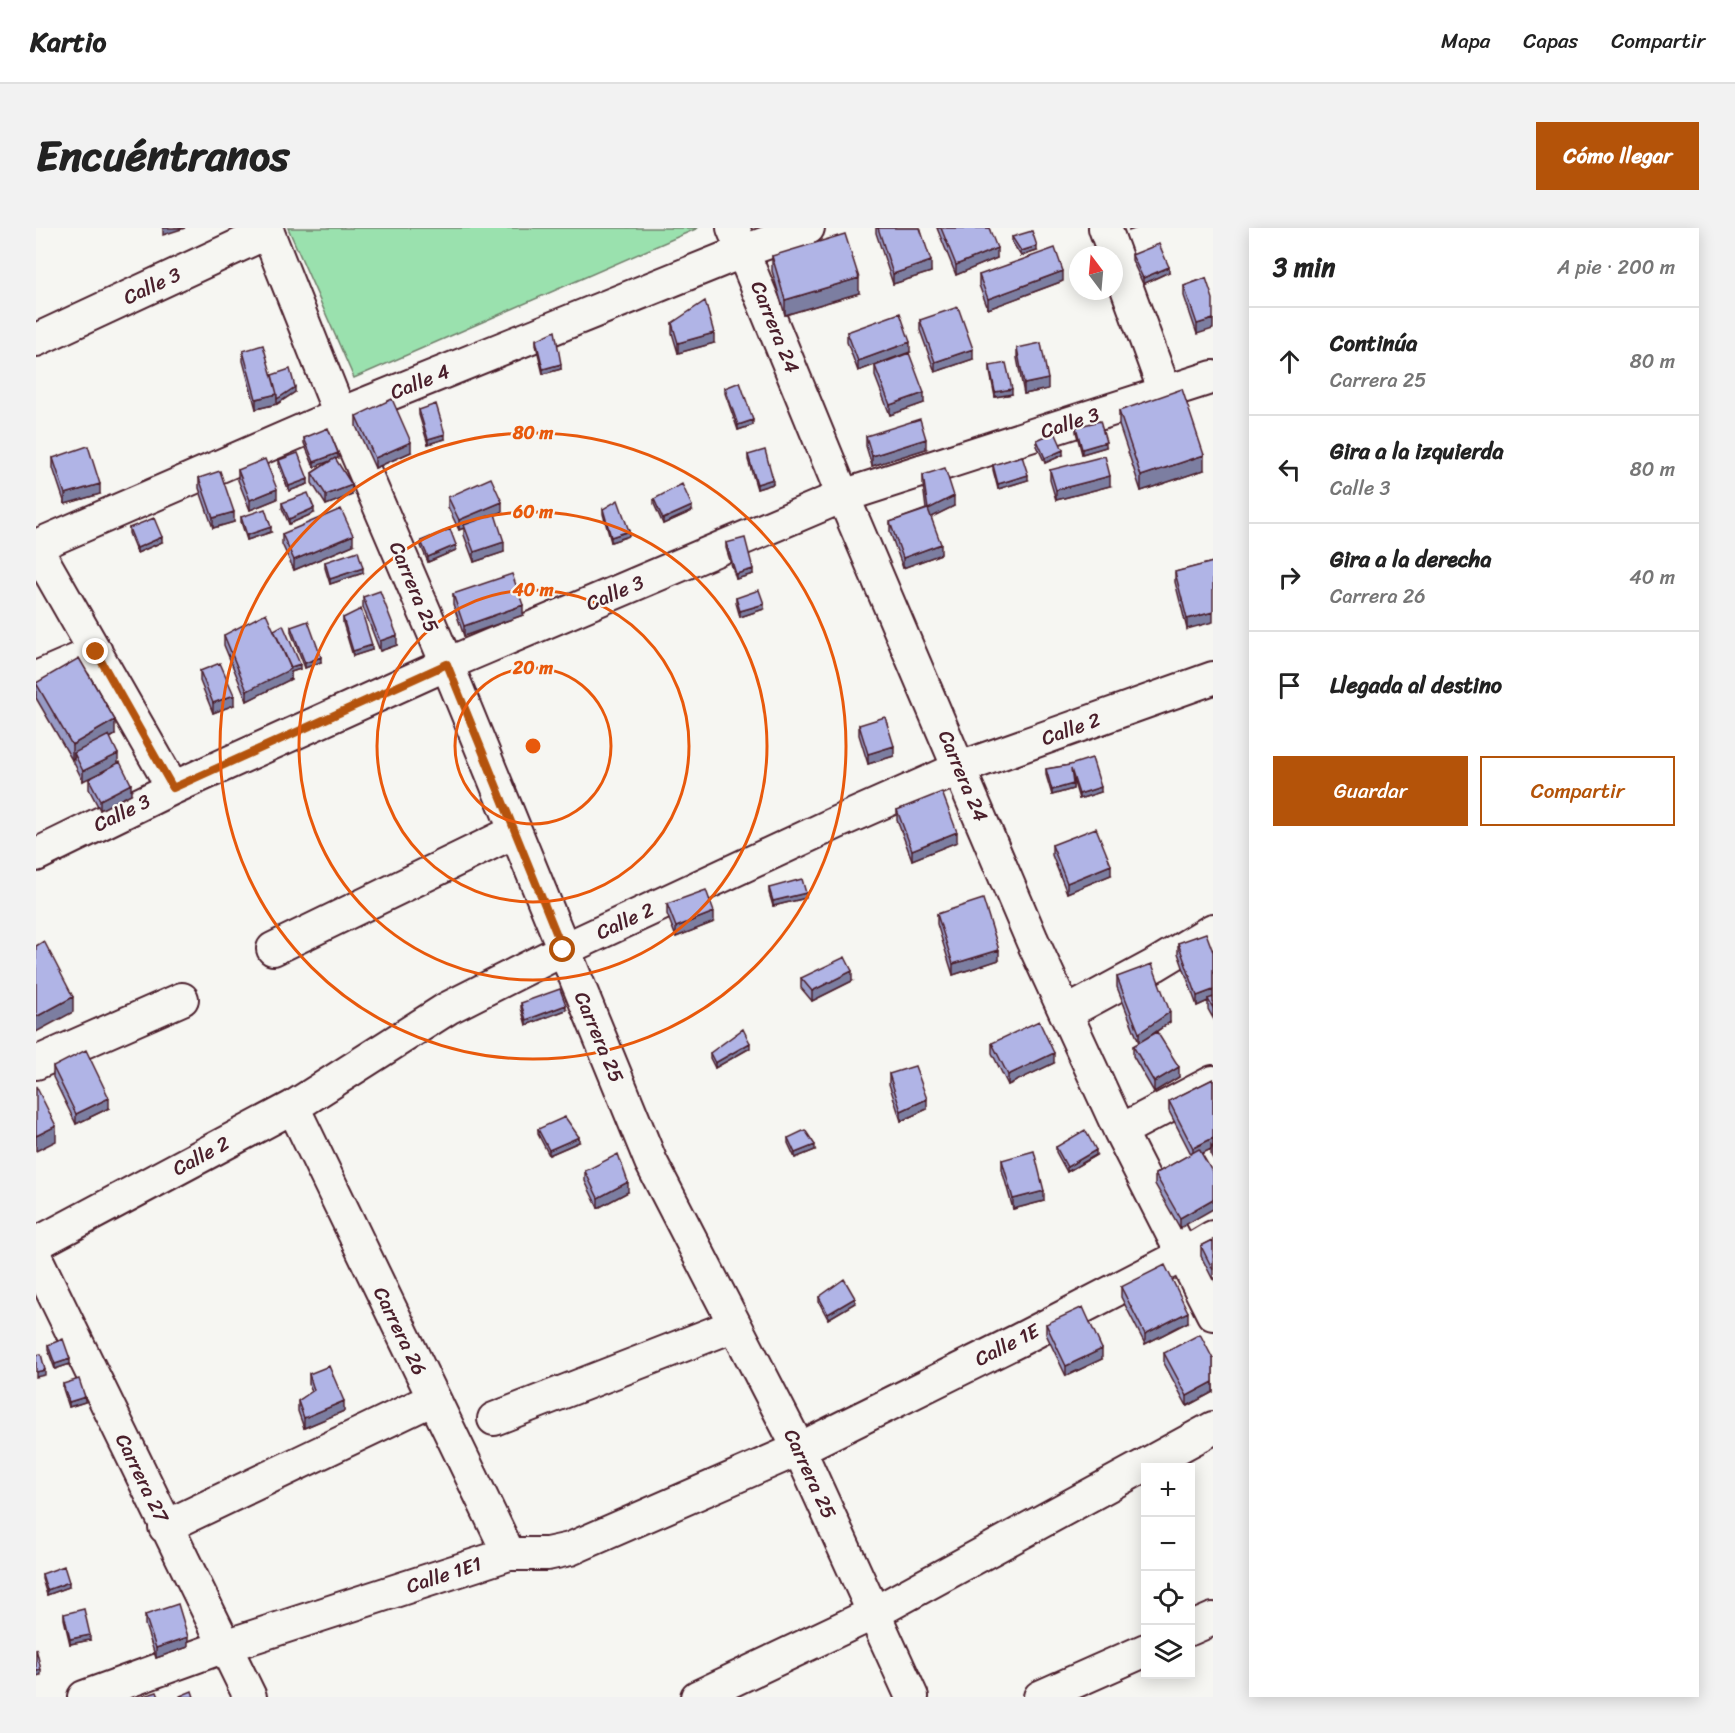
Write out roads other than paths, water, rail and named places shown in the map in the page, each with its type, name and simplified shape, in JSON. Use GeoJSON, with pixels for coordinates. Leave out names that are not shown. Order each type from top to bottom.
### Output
{"type":"FeatureCollection","features":[{"type":"Feature","properties":{"kind":"street","name":"Calle 4"},"geometry":{"type":"LineString","coordinates":[[36,547],[739,240],[808,228]]}},
{"type":"Feature","properties":{"kind":"street"},"geometry":{"type":"LineString","coordinates":[[1105,228],[1165,392]]}},
{"type":"Feature","properties":{"kind":"street","name":"Calle 3"},"geometry":{"type":"LineString","coordinates":[[36,340],[267,230]]}},
{"type":"Feature","properties":{"kind":"street","name":"Carrera 25"},"geometry":{"type":"LineString","coordinates":[[267,230],[340,414],[447,664],[651,1162],[800,1449],[912,1697]]}},
{"type":"Feature","properties":{"kind":"street","name":"Carrera 24"},"geometry":{"type":"LineString","coordinates":[[739,240],[843,496],[1032,940],[1120,1131],[1213,1314]]}},
{"type":"Feature","properties":{"kind":"street","name":"Calle 3"},"geometry":{"type":"LineString","coordinates":[[36,855],[173,788],[447,664],[843,496],[1213,376]]}},
{"type":"Feature","properties":{"kind":"street"},"geometry":{"type":"LineString","coordinates":[[36,547],[173,788]]}},
{"type":"Feature","properties":{"kind":"street"},"geometry":{"type":"LineString","coordinates":[[36,678],[96,652]]}},
{"type":"Feature","properties":{"kind":"street","name":"Calle 2"},"geometry":{"type":"LineString","coordinates":[[36,1244],[293,1107],[448,1008],[563,950],[960,768],[1213,678]]}},
{"type":"Feature","properties":{"kind":"street"},"geometry":{"type":"LineString","coordinates":[[273,949],[514,832]]}},
{"type":"Feature","properties":{"kind":"street"},"geometry":{"type":"LineString","coordinates":[[1066,1013],[1155,965],[1213,930]]}},
{"type":"Feature","properties":{"kind":"street"},"geometry":{"type":"LineString","coordinates":[[36,1063],[182,999]]}},
{"type":"Feature","properties":{"kind":"street"},"geometry":{"type":"LineString","coordinates":[[1120,1131],[1213,1082]]}},
{"type":"Feature","properties":{"kind":"street","name":"Carrera 26"},"geometry":{"type":"LineString","coordinates":[[293,1107],[509,1554]]}},
{"type":"Feature","properties":{"kind":"street","name":"Calle 1E"},"geometry":{"type":"LineString","coordinates":[[800,1449],[1019,1340],[1183,1255],[1213,1237]]}},
{"type":"Feature","properties":{"kind":"street","name":"Carrera 27"},"geometry":{"type":"LineString","coordinates":[[36,1258],[165,1527],[250,1697]]}},
{"type":"Feature","properties":{"kind":"street"},"geometry":{"type":"LineString","coordinates":[[494,1419],[735,1326]]}},
{"type":"Feature","properties":{"kind":"street"},"geometry":{"type":"LineString","coordinates":[[165,1527],[433,1399]]}},
{"type":"Feature","properties":{"kind":"street"},"geometry":{"type":"LineString","coordinates":[[697,1697],[874,1613],[1213,1428]]}},
{"type":"Feature","properties":{"kind":"street","name":"Calle 1E1"},"geometry":{"type":"LineString","coordinates":[[84,1697],[225,1646],[509,1554],[547,1554],[570,1549],[800,1449]]}},
{"type":"Feature","properties":{"kind":"street"},"geometry":{"type":"LineString","coordinates":[[1195,1627],[1213,1619]]}},
{"type":"Feature","properties":{"kind":"street"},"geometry":{"type":"LineString","coordinates":[[1040,1697],[1141,1652]]}}]}
